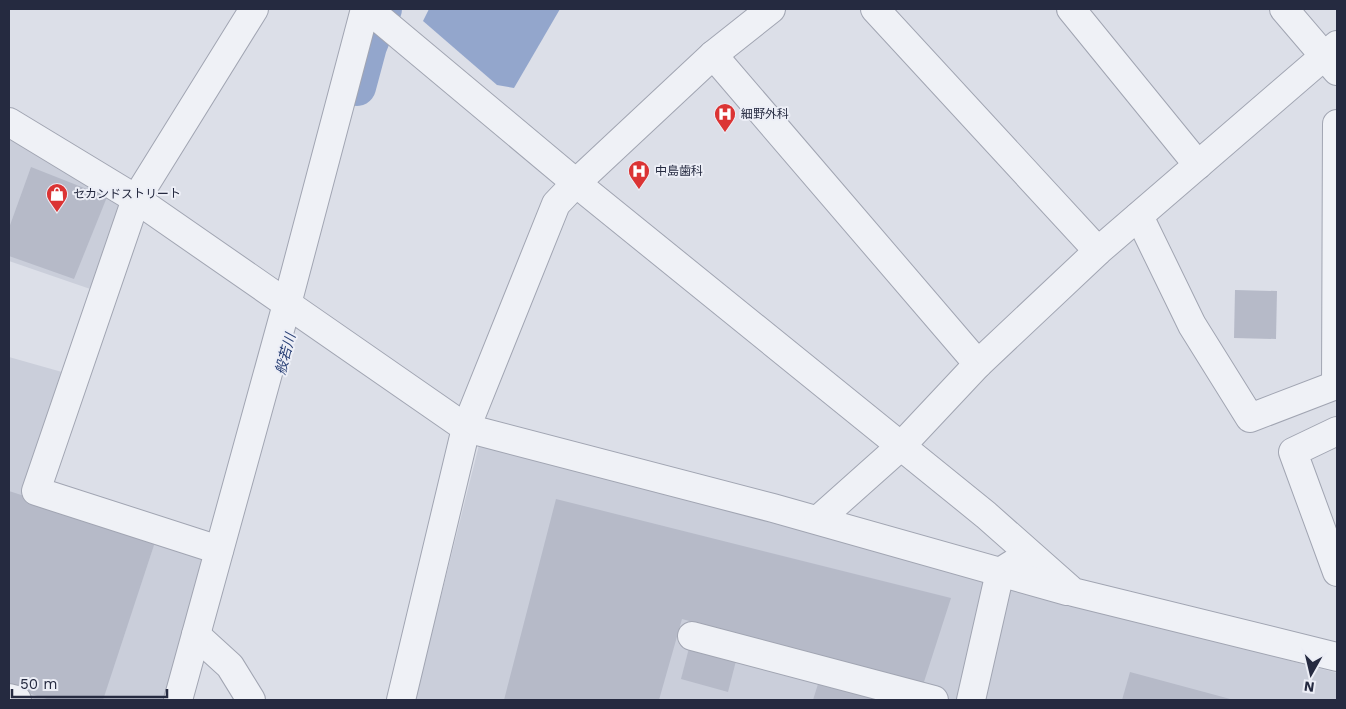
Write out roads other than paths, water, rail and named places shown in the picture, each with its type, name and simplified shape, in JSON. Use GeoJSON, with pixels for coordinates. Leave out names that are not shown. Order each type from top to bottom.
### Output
{"type":"FeatureCollection","features":[{"type":"Feature","properties":{"kind":"street"},"geometry":{"type":"LineString","coordinates":[[219,550],[36,490],[136,199],[254,9]]}},
{"type":"Feature","properties":{"kind":"street"},"geometry":{"type":"LineString","coordinates":[[178,700],[366,9],[576,183],[986,515],[1073,592]]}},
{"type":"Feature","properties":{"kind":"street"},"geometry":{"type":"LineString","coordinates":[[401,700],[466,428],[556,204],[713,54],[771,9]]}},
{"type":"Feature","properties":{"kind":"street"},"geometry":{"type":"LineString","coordinates":[[875,9],[1098,251]]}},
{"type":"Feature","properties":{"kind":"street"},"geometry":{"type":"LineString","coordinates":[[1071,9],[1198,165]]}},
{"type":"Feature","properties":{"kind":"street"},"geometry":{"type":"LineString","coordinates":[[818,520],[901,446],[978,364],[1098,251],[1198,165],[1333,57],[1284,9]]}},
{"type":"Feature","properties":{"kind":"street"},"geometry":{"type":"LineString","coordinates":[[713,54],[978,364]]}},
{"type":"Feature","properties":{"kind":"street"},"geometry":{"type":"LineString","coordinates":[[9,122],[136,199],[466,428],[818,520],[1073,592],[1337,657]]}},
{"type":"Feature","properties":{"kind":"street"},"geometry":{"type":"LineString","coordinates":[[1138,216],[1192,325],[1250,418],[1336,385],[1337,124]]}},
{"type":"Feature","properties":{"kind":"street"},"geometry":{"type":"LineString","coordinates":[[1337,430],[1293,452],[1337,572]]}},
{"type":"Feature","properties":{"kind":"street"},"geometry":{"type":"LineString","coordinates":[[971,700],[1000,572],[1030,554]]}},
{"type":"Feature","properties":{"kind":"street"},"geometry":{"type":"LineString","coordinates":[[196,635],[230,666],[251,700]]}},
{"type":"Feature","properties":{"kind":"street"},"geometry":{"type":"LineString","coordinates":[[692,636],[934,700]]}},
{"type":"Feature","properties":{"kind":"street"},"geometry":{"type":"LineString","coordinates":[[9,698],[17,700]]}},
{"type":"Feature","properties":{"kind":"water"},"geometry":{"type":"Polygon","coordinates":[[[429,9],[560,9],[514,88],[497,85],[423,21],[429,9]]]}},
{"type":"Feature","properties":{"kind":"waterway","name":"般若川"},"geometry":{"type":"LineString","coordinates":[[357,87],[368,46],[383,9]]}},
{"type":"Feature","properties":{"kind":"place","name":"細野外科"},"geometry":{"type":"Point","coordinates":[725,133]}},
{"type":"Feature","properties":{"kind":"place","name":"中島歯科"},"geometry":{"type":"Point","coordinates":[639,190]}},
{"type":"Feature","properties":{"kind":"place","name":"セカンドストリート"},"geometry":{"type":"Point","coordinates":[57,213]}}]}
